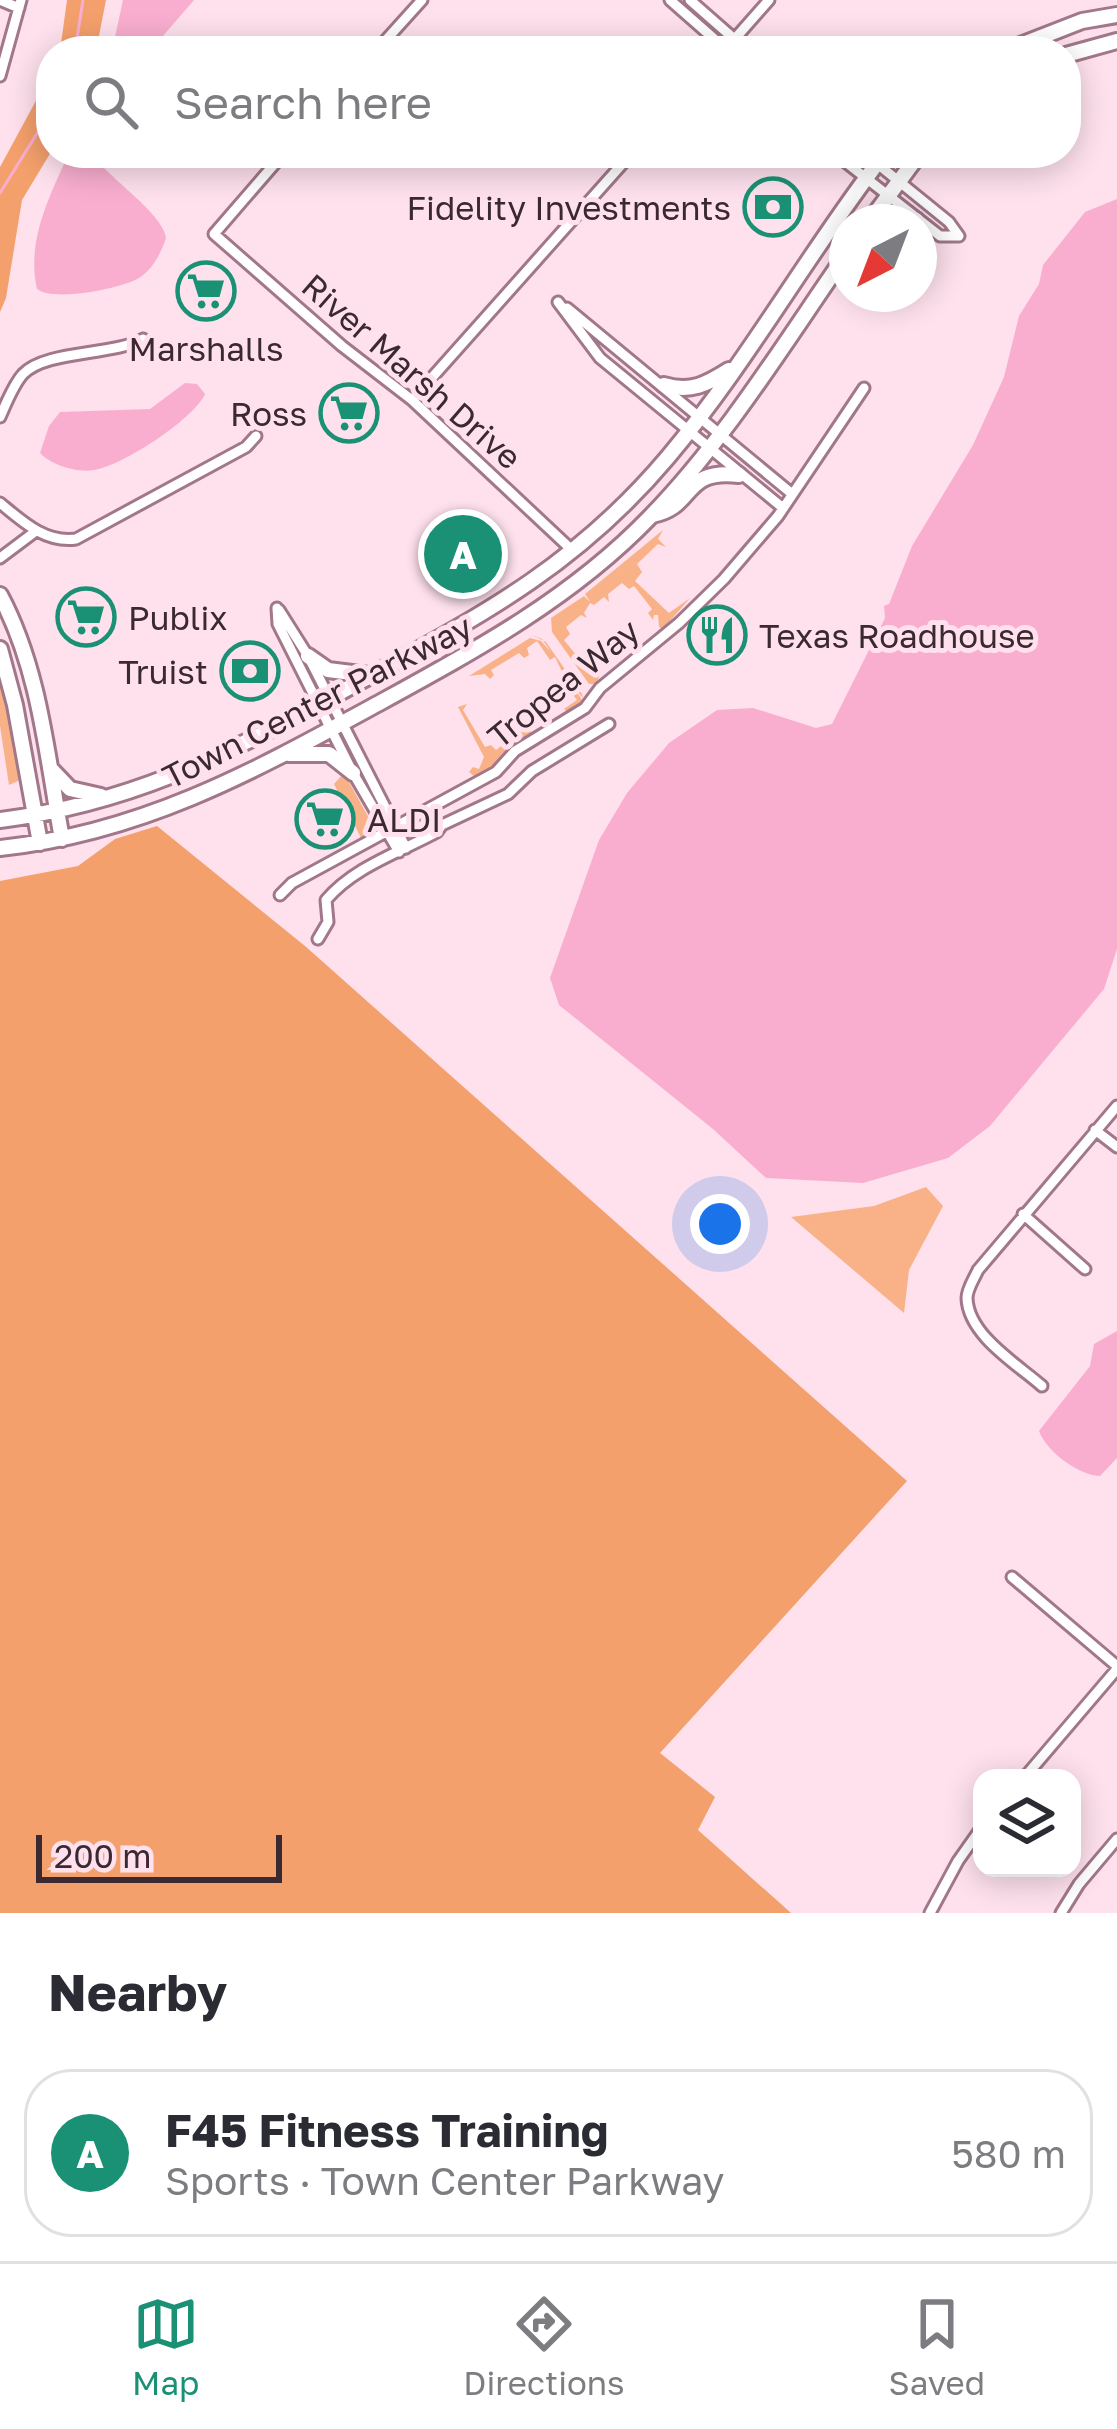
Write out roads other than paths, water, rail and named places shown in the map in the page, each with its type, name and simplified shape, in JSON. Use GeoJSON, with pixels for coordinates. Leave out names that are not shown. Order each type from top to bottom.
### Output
{"type":"FeatureCollection","features":[{"type":"Feature","properties":{"kind":"main road"},"geometry":{"type":"LineString","coordinates":[[1044,36],[1117,14]]}},
{"type":"Feature","properties":{"kind":"main road"},"geometry":{"type":"LineString","coordinates":[[1081,51],[1117,41]]}},
{"type":"Feature","properties":{"kind":"main road","name":"Town Center Parkway"},"geometry":{"type":"LineString","coordinates":[[0,820],[118,797],[229,753],[496,608],[573,551],[619,510],[688,433],[875,168]]}},
{"type":"Feature","properties":{"kind":"main road"},"geometry":{"type":"LineString","coordinates":[[881,204],[908,168]]}},
{"type":"Feature","properties":{"kind":"main road","name":"Town Center Parkway"},"geometry":{"type":"LineString","coordinates":[[0,848],[62,839],[175,807],[284,755],[495,640],[567,591],[652,515],[709,448],[829,278]]}},
{"type":"Feature","properties":{"kind":"main road"},"geometry":{"type":"LineString","coordinates":[[664,385],[678,389],[704,386],[734,367]]}},
{"type":"Feature","properties":{"kind":"main road"},"geometry":{"type":"LineString","coordinates":[[652,515],[670,512],[699,479],[710,474],[739,475]]}},
{"type":"Feature","properties":{"kind":"main road"},"geometry":{"type":"LineString","coordinates":[[0,596],[22,640],[37,689],[62,839]]}},
{"type":"Feature","properties":{"kind":"main road"},"geometry":{"type":"LineString","coordinates":[[0,650],[19,722],[40,843]]}},
{"type":"Feature","properties":{"kind":"main road"},"geometry":{"type":"LineString","coordinates":[[308,656],[328,670],[374,675]]}},
{"type":"Feature","properties":{"kind":"main road"},"geometry":{"type":"LineString","coordinates":[[284,755],[329,754],[353,773]]}},
{"type":"Feature","properties":{"kind":"main road"},"geometry":{"type":"LineString","coordinates":[[47,763],[70,789],[118,797]]}},
{"type":"Feature","properties":{"kind":"street"},"geometry":{"type":"LineString","coordinates":[[390,36],[422,0]]}},
{"type":"Feature","properties":{"kind":"street"},"geometry":{"type":"LineString","coordinates":[[670,0],[710,36]]}},
{"type":"Feature","properties":{"kind":"street"},"geometry":{"type":"LineString","coordinates":[[689,0],[730,36]]}},
{"type":"Feature","properties":{"kind":"street"},"geometry":{"type":"LineString","coordinates":[[738,36],[769,0]]}},
{"type":"Feature","properties":{"kind":"street"},"geometry":{"type":"LineString","coordinates":[[0,1],[20,4],[0,76]]}},
{"type":"Feature","properties":{"kind":"street","name":"River Marsh Drive"},"geometry":{"type":"LineString","coordinates":[[271,168],[214,234],[412,400],[573,551]]}},
{"type":"Feature","properties":{"kind":"street"},"geometry":{"type":"LineString","coordinates":[[412,400],[619,168]]}},
{"type":"Feature","properties":{"kind":"street"},"geometry":{"type":"LineString","coordinates":[[852,168],[897,204]]}},
{"type":"Feature","properties":{"kind":"street"},"geometry":{"type":"LineString","coordinates":[[888,168],[927,204]]}},
{"type":"Feature","properties":{"kind":"street"},"geometry":{"type":"LineString","coordinates":[[937,212],[959,236],[937,234]]}},
{"type":"Feature","properties":{"kind":"street"},"geometry":{"type":"LineString","coordinates":[[783,508],[600,358],[558,302],[790,493]]}},
{"type":"Feature","properties":{"kind":"street"},"geometry":{"type":"LineString","coordinates":[[0,417],[29,370],[143,339]]}},
{"type":"Feature","properties":{"kind":"street","name":"Tropea Way"},"geometry":{"type":"LineString","coordinates":[[280,895],[292,883],[496,772],[514,751],[584,708],[600,688],[706,598],[783,508],[864,388]]}},
{"type":"Feature","properties":{"kind":"street"},"geometry":{"type":"LineString","coordinates":[[0,503],[36,531],[62,541],[76,539],[246,447],[256,436]]}},
{"type":"Feature","properties":{"kind":"street"},"geometry":{"type":"LineString","coordinates":[[0,557],[36,531]]}},
{"type":"Feature","properties":{"kind":"street"},"geometry":{"type":"LineString","coordinates":[[324,701],[308,656],[277,608],[278,624],[397,825],[402,850]]}},
{"type":"Feature","properties":{"kind":"street"},"geometry":{"type":"LineString","coordinates":[[318,939],[328,922],[326,900],[345,882],[353,882],[437,832],[454,828],[608,724]]}},
{"type":"Feature","properties":{"kind":"street"},"geometry":{"type":"LineString","coordinates":[[337,725],[353,773],[386,832],[402,850]]}},
{"type":"Feature","properties":{"kind":"street"},"geometry":{"type":"LineString","coordinates":[[1042,1386],[981,1331],[967,1294],[978,1270],[1117,1106]]}},
{"type":"Feature","properties":{"kind":"street"},"geometry":{"type":"LineString","coordinates":[[1095,1130],[1117,1147]]}},
{"type":"Feature","properties":{"kind":"street"},"geometry":{"type":"LineString","coordinates":[[1024,1214],[1085,1269]]}},
{"type":"Feature","properties":{"kind":"street"},"geometry":{"type":"LineString","coordinates":[[1012,1577],[1117,1668],[1032,1769]]}},
{"type":"Feature","properties":{"kind":"street"},"geometry":{"type":"LineString","coordinates":[[1061,1913],[1117,1839]]}},
{"type":"Feature","properties":{"kind":"street"},"geometry":{"type":"LineString","coordinates":[[930,1913],[973,1840]]}},
{"type":"Feature","properties":{"kind":"waterway"},"geometry":{"type":"LineString","coordinates":[[77,36],[83,0]]}},
{"type":"Feature","properties":{"kind":"waterway"},"geometry":{"type":"LineString","coordinates":[[0,193],[36,135]]}},
{"type":"Feature","properties":{"kind":"place","name":"Fidelity Investments"},"geometry":{"type":"Point","coordinates":[773,207]}},
{"type":"Feature","properties":{"kind":"place","name":"Marshalls"},"geometry":{"type":"Point","coordinates":[206,291]}},
{"type":"Feature","properties":{"kind":"place","name":"Ross"},"geometry":{"type":"Point","coordinates":[349,413]}},
{"type":"Feature","properties":{"kind":"place","name":"F45 Fitness Training"},"geometry":{"type":"Point","coordinates":[463,554]}},
{"type":"Feature","properties":{"kind":"place","name":"Publix"},"geometry":{"type":"Point","coordinates":[86,617]}},
{"type":"Feature","properties":{"kind":"place","name":"Texas Roadhouse"},"geometry":{"type":"Point","coordinates":[717,635]}},
{"type":"Feature","properties":{"kind":"place","name":"Truist"},"geometry":{"type":"Point","coordinates":[250,671]}},
{"type":"Feature","properties":{"kind":"place","name":"ALDI"},"geometry":{"type":"Point","coordinates":[325,819]}}]}
